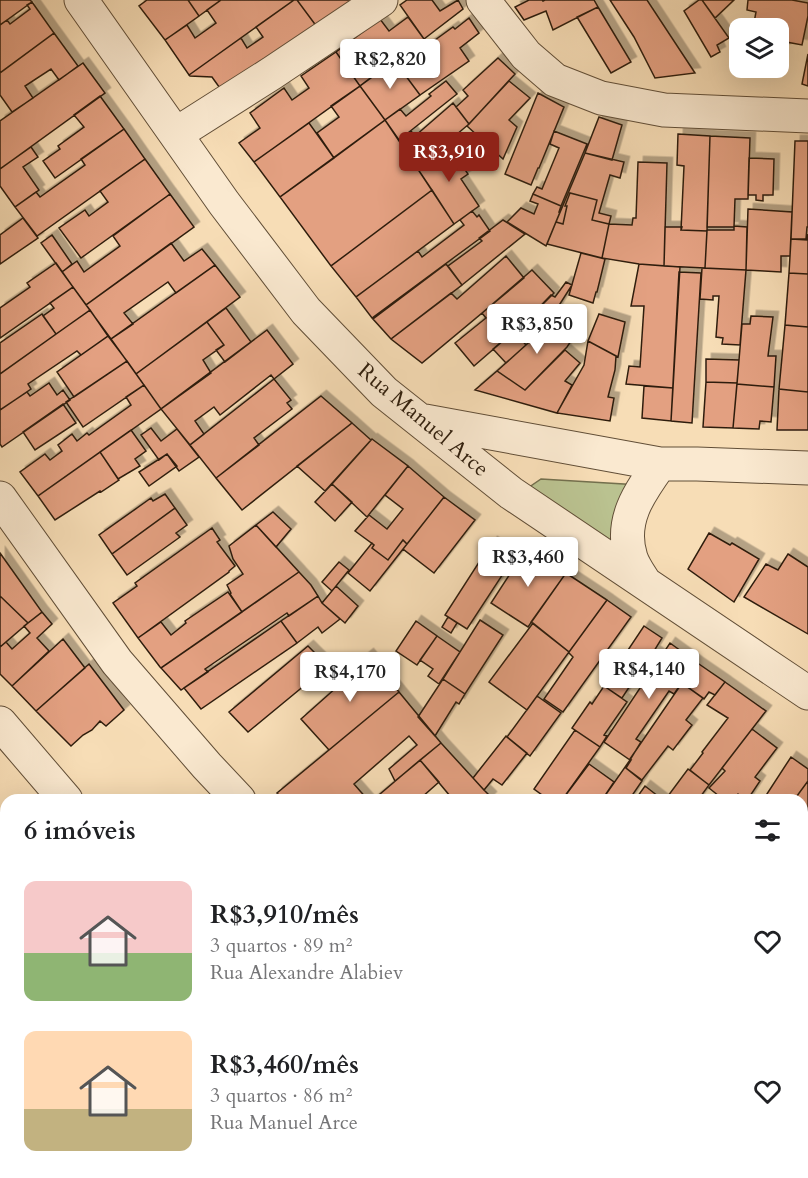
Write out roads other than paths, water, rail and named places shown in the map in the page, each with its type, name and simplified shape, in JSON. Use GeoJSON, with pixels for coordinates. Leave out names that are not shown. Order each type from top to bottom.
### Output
{"type":"FeatureCollection","features":[{"type":"Feature","properties":{"kind":"street","name":"Rua Manuel Arce"},"geometry":{"type":"LineString","coordinates":[[81,0],[224,203],[306,310],[384,392],[511,492],[808,693]]}},
{"type":"Feature","properties":{"kind":"street"},"geometry":{"type":"LineString","coordinates":[[176,134],[381,0]]}},
{"type":"Feature","properties":{"kind":"street"},"geometry":{"type":"LineString","coordinates":[[483,0],[526,56],[555,80],[601,98],[664,110],[808,117]]}},
{"type":"Feature","properties":{"kind":"street"},"geometry":{"type":"LineString","coordinates":[[420,421],[660,464],[808,468]]}},
{"type":"Feature","properties":{"kind":"street"},"geometry":{"type":"LineString","coordinates":[[646,584],[632,561],[627,544],[629,516],[640,492],[660,464]]}},
{"type":"Feature","properties":{"kind":"street"},"geometry":{"type":"LineString","coordinates":[[0,498],[117,662],[233,794]]}},
{"type":"Feature","properties":{"kind":"street"},"geometry":{"type":"LineString","coordinates":[[0,723],[61,794]]}}]}
